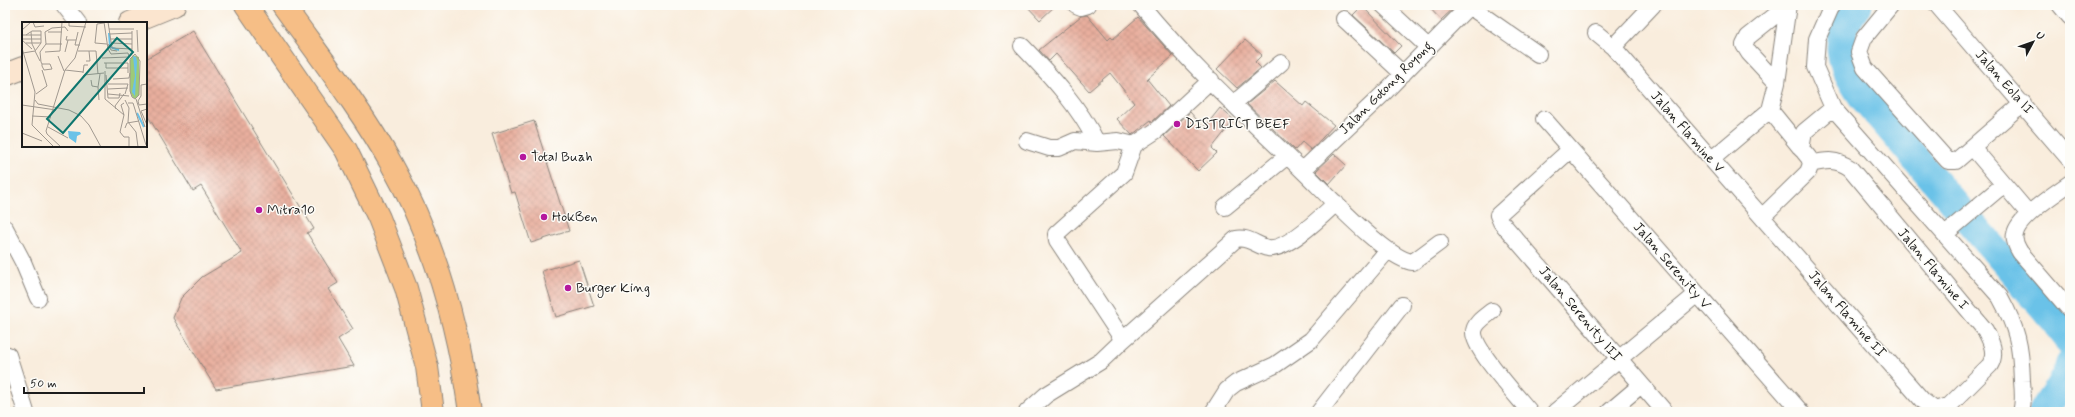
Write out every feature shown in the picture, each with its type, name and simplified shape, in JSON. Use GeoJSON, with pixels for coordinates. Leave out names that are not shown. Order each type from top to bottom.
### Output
{"type":"FeatureCollection","features":[{"type":"Feature","properties":{"kind":"main road"},"geometry":{"type":"LineString","coordinates":[[283,5],[356,106],[392,166],[418,220],[441,276],[464,367],[470,412]]}},
{"type":"Feature","properties":{"kind":"main road"},"geometry":{"type":"LineString","coordinates":[[249,7],[346,150],[379,218],[410,303],[427,367],[433,412]]}},
{"type":"Feature","properties":{"kind":"street"},"geometry":{"type":"LineString","coordinates":[[64,5],[77,22]]}},
{"type":"Feature","properties":{"kind":"street"},"geometry":{"type":"LineString","coordinates":[[1076,5],[1081,7],[1088,5]]}},
{"type":"Feature","properties":{"kind":"street"},"geometry":{"type":"LineString","coordinates":[[1141,5],[1161,30],[1233,104],[1336,203],[1388,250],[1408,262],[1413,262],[1440,242]]}},
{"type":"Feature","properties":{"kind":"street"},"geometry":{"type":"LineString","coordinates":[[1383,5],[1428,48]]}},
{"type":"Feature","properties":{"kind":"street"},"geometry":{"type":"LineString","coordinates":[[1469,5],[1538,54]]}},
{"type":"Feature","properties":{"kind":"street","name":"Jalan Gotong Royong"},"geometry":{"type":"LineString","coordinates":[[1303,170],[1403,74],[1469,5]]}},
{"type":"Feature","properties":{"kind":"street"},"geometry":{"type":"LineString","coordinates":[[1613,47],[1653,5]]}},
{"type":"Feature","properties":{"kind":"street"},"geometry":{"type":"LineString","coordinates":[[1832,5],[1817,39],[1815,67],[1833,108],[1949,230],[2000,297],[2012,318],[2021,348],[2023,399],[2021,412]]}},
{"type":"Feature","properties":{"kind":"street"},"geometry":{"type":"LineString","coordinates":[[1891,5],[1864,38],[1859,52],[1865,68],[1948,161],[1956,161],[1973,148],[2023,103]]}},
{"type":"Feature","properties":{"kind":"street","name":"Jalan Eola II"},"geometry":{"type":"LineString","coordinates":[[1937,5],[2023,103],[2070,160]]}},
{"type":"Feature","properties":{"kind":"street"},"geometry":{"type":"LineString","coordinates":[[2060,5],[2070,16]]}},
{"type":"Feature","properties":{"kind":"street"},"geometry":{"type":"LineString","coordinates":[[132,22],[170,6]]}},
{"type":"Feature","properties":{"kind":"street"},"geometry":{"type":"LineString","coordinates":[[1777,83],[1749,53],[1744,45],[1748,37],[1787,6]]}},
{"type":"Feature","properties":{"kind":"street"},"geometry":{"type":"LineString","coordinates":[[1712,159],[1770,110],[1777,83],[1787,6]]}},
{"type":"Feature","properties":{"kind":"street"},"geometry":{"type":"LineString","coordinates":[[1344,19],[1403,74]]}},
{"type":"Feature","properties":{"kind":"street","name":"Jalan Flamine V"},"geometry":{"type":"LineString","coordinates":[[1596,33],[1613,47],[1762,217]]}},
{"type":"Feature","properties":{"kind":"street"},"geometry":{"type":"LineString","coordinates":[[1022,46],[1056,81],[1087,122],[1097,143]]}},
{"type":"Feature","properties":{"kind":"street"},"geometry":{"type":"LineString","coordinates":[[1233,104],[1281,63]]}},
{"type":"Feature","properties":{"kind":"street"},"geometry":{"type":"LineString","coordinates":[[5,75],[22,68]]}},
{"type":"Feature","properties":{"kind":"street"},"geometry":{"type":"LineString","coordinates":[[1123,340],[1056,240],[1056,234],[1124,173],[1134,144],[1157,130],[1211,80]]}},
{"type":"Feature","properties":{"kind":"street"},"geometry":{"type":"LineString","coordinates":[[1801,149],[1804,132],[1833,108]]}},
{"type":"Feature","properties":{"kind":"street"},"geometry":{"type":"LineString","coordinates":[[1762,217],[1808,172],[1811,164],[1810,158],[1770,110]]}},
{"type":"Feature","properties":{"kind":"street","name":"Jalan Serenity V"},"geometry":{"type":"LineString","coordinates":[[1544,120],[1802,412]]}},
{"type":"Feature","properties":{"kind":"street"},"geometry":{"type":"LineString","coordinates":[[1785,128],[1804,132]]}},
{"type":"Feature","properties":{"kind":"street"},"geometry":{"type":"LineString","coordinates":[[1027,141],[1049,148],[1059,148],[1075,141],[1097,143],[1118,141],[1134,144]]}},
{"type":"Feature","properties":{"kind":"street"},"geometry":{"type":"LineString","coordinates":[[1973,148],[2029,214]]}},
{"type":"Feature","properties":{"kind":"street","name":"Jalan Serenity III"},"geometry":{"type":"LineString","coordinates":[[1570,150],[1498,215],[1501,222],[1665,412]]}},
{"type":"Feature","properties":{"kind":"street"},"geometry":{"type":"LineString","coordinates":[[1225,207],[1287,156]]}},
{"type":"Feature","properties":{"kind":"street","name":"Jalan Flamine I"},"geometry":{"type":"LineString","coordinates":[[1811,164],[1826,160],[1840,161],[1850,168],[1985,330],[1990,339],[1993,353],[1990,365],[1950,405],[1935,410]]}},
{"type":"Feature","properties":{"kind":"street"},"geometry":{"type":"LineString","coordinates":[[2070,183],[2029,214],[2014,234],[2017,246],[2070,310]]}},
{"type":"Feature","properties":{"kind":"street"},"geometry":{"type":"LineString","coordinates":[[1949,230],[2003,185]]}},
{"type":"Feature","properties":{"kind":"street"},"geometry":{"type":"LineString","coordinates":[[1027,412],[1046,395],[1101,361],[1236,239],[1242,238],[1269,248],[1277,247],[1294,239],[1336,203]]}},
{"type":"Feature","properties":{"kind":"street","name":"Jalan Flamine II"},"geometry":{"type":"LineString","coordinates":[[1762,217],[1923,401],[1935,410]]}},
{"type":"Feature","properties":{"kind":"street"},"geometry":{"type":"LineString","coordinates":[[5,228],[23,262],[38,298]]}},
{"type":"Feature","properties":{"kind":"street"},"geometry":{"type":"LineString","coordinates":[[1213,412],[1228,390],[1236,383],[1275,365],[1311,340],[1388,250]]}},
{"type":"Feature","properties":{"kind":"street"},"geometry":{"type":"LineString","coordinates":[[1555,412],[1697,294]]}},
{"type":"Feature","properties":{"kind":"street"},"geometry":{"type":"LineString","coordinates":[[1319,412],[1402,305]]}},
{"type":"Feature","properties":{"kind":"street"},"geometry":{"type":"LineString","coordinates":[[1492,311],[1475,328],[1474,332],[1478,345],[1530,412]]}},
{"type":"Feature","properties":{"kind":"street"},"geometry":{"type":"LineString","coordinates":[[5,354],[8,354],[26,412]]}},
{"type":"Feature","properties":{"kind":"street"},"geometry":{"type":"LineString","coordinates":[[1609,412],[1641,385]]}},
{"type":"Feature","properties":{"kind":"building"},"geometry":{"type":"Polygon","coordinates":[[[1026,5],[1056,5],[1040,20],[1026,5]]]}},
{"type":"Feature","properties":{"kind":"building"},"geometry":{"type":"Polygon","coordinates":[[[1427,5],[1457,5],[1441,20],[1427,5]]]}},
{"type":"Feature","properties":{"kind":"building"},"geometry":{"type":"Polygon","coordinates":[[[1362,6],[1401,46],[1394,53],[1353,15],[1362,6]]]}},
{"type":"Feature","properties":{"kind":"building"},"geometry":{"type":"Polygon","coordinates":[[[1087,15],[1108,40],[1111,37],[1113,39],[1138,17],[1173,56],[1147,79],[1169,106],[1152,122],[1151,120],[1132,135],[1117,119],[1134,103],[1110,73],[1089,91],[1056,54],[1049,61],[1039,50],[1081,16],[1087,15]]]}},
{"type":"Feature","properties":{"kind":"building","name":"Mitra10"},"geometry":{"type":"Polygon","coordinates":[[[193,31],[314,229],[307,233],[338,283],[328,289],[353,329],[338,339],[354,366],[216,389],[173,318],[181,298],[202,277],[242,253],[201,186],[193,191],[147,115],[147,58],[193,31]]]}},
{"type":"Feature","properties":{"kind":"building"},"geometry":{"type":"Polygon","coordinates":[[[1245,40],[1262,55],[1255,62],[1261,68],[1237,88],[1217,69],[1245,40]]]}},
{"type":"Feature","properties":{"kind":"building"},"geometry":{"type":"Polygon","coordinates":[[[1275,81],[1303,106],[1306,102],[1334,125],[1311,150],[1302,142],[1295,150],[1247,104],[1275,81]]]}},
{"type":"Feature","properties":{"kind":"building"},"geometry":{"type":"Polygon","coordinates":[[[1220,108],[1234,120],[1212,148],[1217,153],[1198,171],[1164,136],[1190,112],[1204,128],[1220,108]]]}},
{"type":"Feature","properties":{"kind":"building"},"geometry":{"type":"Polygon","coordinates":[[[534,121],[569,231],[531,243],[515,192],[511,193],[492,134],[534,121]]]}},
{"type":"Feature","properties":{"kind":"building"},"geometry":{"type":"Polygon","coordinates":[[[1334,154],[1346,165],[1329,184],[1316,171],[1334,154]]]}},
{"type":"Feature","properties":{"kind":"building","name":"Burger King"},"geometry":{"type":"Polygon","coordinates":[[[579,260],[594,306],[556,317],[542,271],[579,260]]]}},
{"type":"Feature","properties":{"kind":"waterway"},"geometry":{"type":"LineString","coordinates":[[1858,5],[1849,18],[1841,40],[1841,51],[1854,84],[1862,96],[2057,323],[2069,339],[2070,343]]}},
{"type":"Feature","properties":{"kind":"waterway"},"geometry":{"type":"LineString","coordinates":[[2043,412],[2062,383],[2070,364]]}},
{"type":"Feature","properties":{"kind":"place","name":"DISTRICT BEEF"},"geometry":{"type":"Point","coordinates":[1177,124]}},
{"type":"Feature","properties":{"kind":"place","name":"Total Buah"},"geometry":{"type":"Point","coordinates":[523,157]}},
{"type":"Feature","properties":{"kind":"place","name":"Mitra10"},"geometry":{"type":"Point","coordinates":[259,210]}},
{"type":"Feature","properties":{"kind":"place","name":"HokBen"},"geometry":{"type":"Point","coordinates":[544,217]}},
{"type":"Feature","properties":{"kind":"place","name":"Burger King"},"geometry":{"type":"Point","coordinates":[568,288]}}]}
